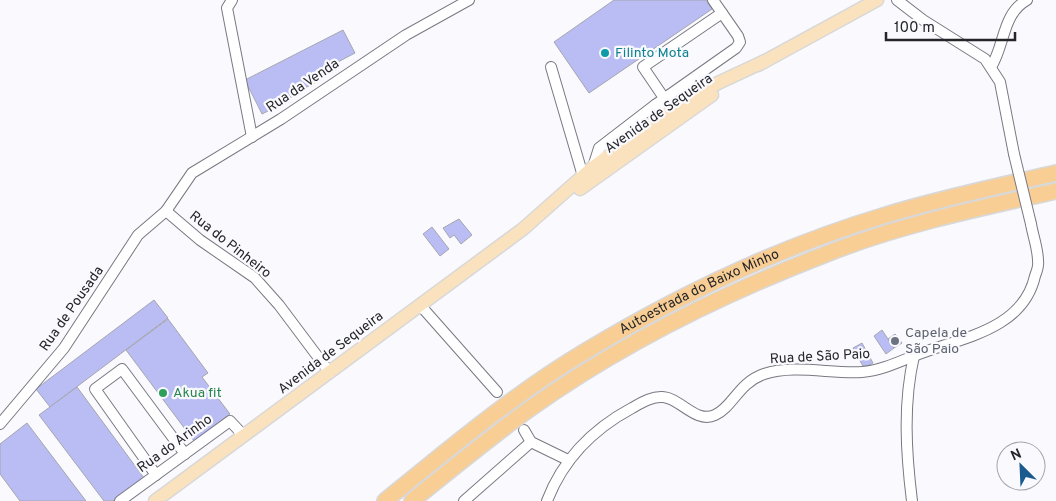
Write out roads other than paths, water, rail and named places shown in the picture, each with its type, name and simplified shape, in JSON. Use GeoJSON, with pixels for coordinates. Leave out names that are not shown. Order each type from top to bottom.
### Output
{"type":"FeatureCollection","features":[{"type":"Feature","properties":{"kind":"highway","name":"Autoestrada do Baixo Minho"},"geometry":{"type":"LineString","coordinates":[[385,501],[517,397],[585,351],[675,301],[747,267],[825,235],[869,221],[1056,173]]}},
{"type":"Feature","properties":{"kind":"highway","name":"Autoestrada do Baixo Minho"},"geometry":{"type":"LineString","coordinates":[[412,501],[530,409],[600,363],[682,317],[827,253],[891,232],[1056,191]]}},
{"type":"Feature","properties":{"kind":"main road","name":"Avenida de Sequeira"},"geometry":{"type":"LineString","coordinates":[[155,501],[523,229],[594,167],[601,156],[671,110],[877,0]]}},
{"type":"Feature","properties":{"kind":"main road","name":"Avenida de Sequeira"},"geometry":{"type":"LineString","coordinates":[[523,229],[548,214],[628,153],[765,61]]}},
{"type":"Feature","properties":{"kind":"street"},"geometry":{"type":"LineString","coordinates":[[232,0],[227,8],[252,137]]}},
{"type":"Feature","properties":{"kind":"street","name":"Rua da Venda"},"geometry":{"type":"LineString","coordinates":[[166,211],[192,173],[252,137],[406,35],[469,0]]}},
{"type":"Feature","properties":{"kind":"street"},"geometry":{"type":"LineString","coordinates":[[628,153],[617,158],[601,156],[599,148],[664,98],[736,48],[740,42],[738,36],[713,0]]}},
{"type":"Feature","properties":{"kind":"street","name":"Rua de São Paio"},"geometry":{"type":"LineString","coordinates":[[547,501],[568,460],[590,435],[615,417],[647,400],[664,396],[694,413],[706,416],[716,415],[746,382],[765,374],[786,371],[863,372],[991,330],[1007,320],[1027,300],[1033,287],[1039,262],[1014,154],[1000,82],[986,59],[923,20],[897,0]]}},
{"type":"Feature","properties":{"kind":"street"},"geometry":{"type":"LineString","coordinates":[[990,67],[998,55],[1010,14],[1015,7],[1027,0]]}},
{"type":"Feature","properties":{"kind":"street"},"geometry":{"type":"LineString","coordinates":[[664,98],[643,67],[722,13]]}},
{"type":"Feature","properties":{"kind":"street"},"geometry":{"type":"LineString","coordinates":[[551,67],[583,176]]}},
{"type":"Feature","properties":{"kind":"street"},"geometry":{"type":"LineString","coordinates":[[643,143],[666,121],[671,110],[655,105]]}},
{"type":"Feature","properties":{"kind":"street","name":"Rua do Pinheiro"},"geometry":{"type":"LineString","coordinates":[[166,211],[200,240],[255,278],[279,305],[330,373]]}},
{"type":"Feature","properties":{"kind":"street","name":"Rua de Pousada"},"geometry":{"type":"LineString","coordinates":[[0,424],[64,348],[138,235],[166,211]]}},
{"type":"Feature","properties":{"kind":"street"},"geometry":{"type":"LineString","coordinates":[[420,305],[497,392]]}},
{"type":"Feature","properties":{"kind":"street"},"geometry":{"type":"LineString","coordinates":[[912,501],[907,446],[908,383],[914,356]]}},
{"type":"Feature","properties":{"kind":"street"},"geometry":{"type":"LineString","coordinates":[[156,475],[95,389],[122,369],[185,454]]}},
{"type":"Feature","properties":{"kind":"street","name":"Rua do Arinho"},"geometry":{"type":"LineString","coordinates":[[120,501],[230,421],[244,436]]}},
{"type":"Feature","properties":{"kind":"street"},"geometry":{"type":"LineString","coordinates":[[524,430],[531,442],[568,460]]}},
{"type":"Feature","properties":{"kind":"street"},"geometry":{"type":"LineString","coordinates":[[464,501],[531,442]]}},
{"type":"Feature","properties":{"kind":"place","name":"Filinto Mota"},"geometry":{"type":"Point","coordinates":[605,53]}},
{"type":"Feature","properties":{"kind":"place","name":"Capela de São Paio"},"geometry":{"type":"Point","coordinates":[895,341]}},
{"type":"Feature","properties":{"kind":"place","name":"Akua fit"},"geometry":{"type":"Point","coordinates":[163,393]}}]}
